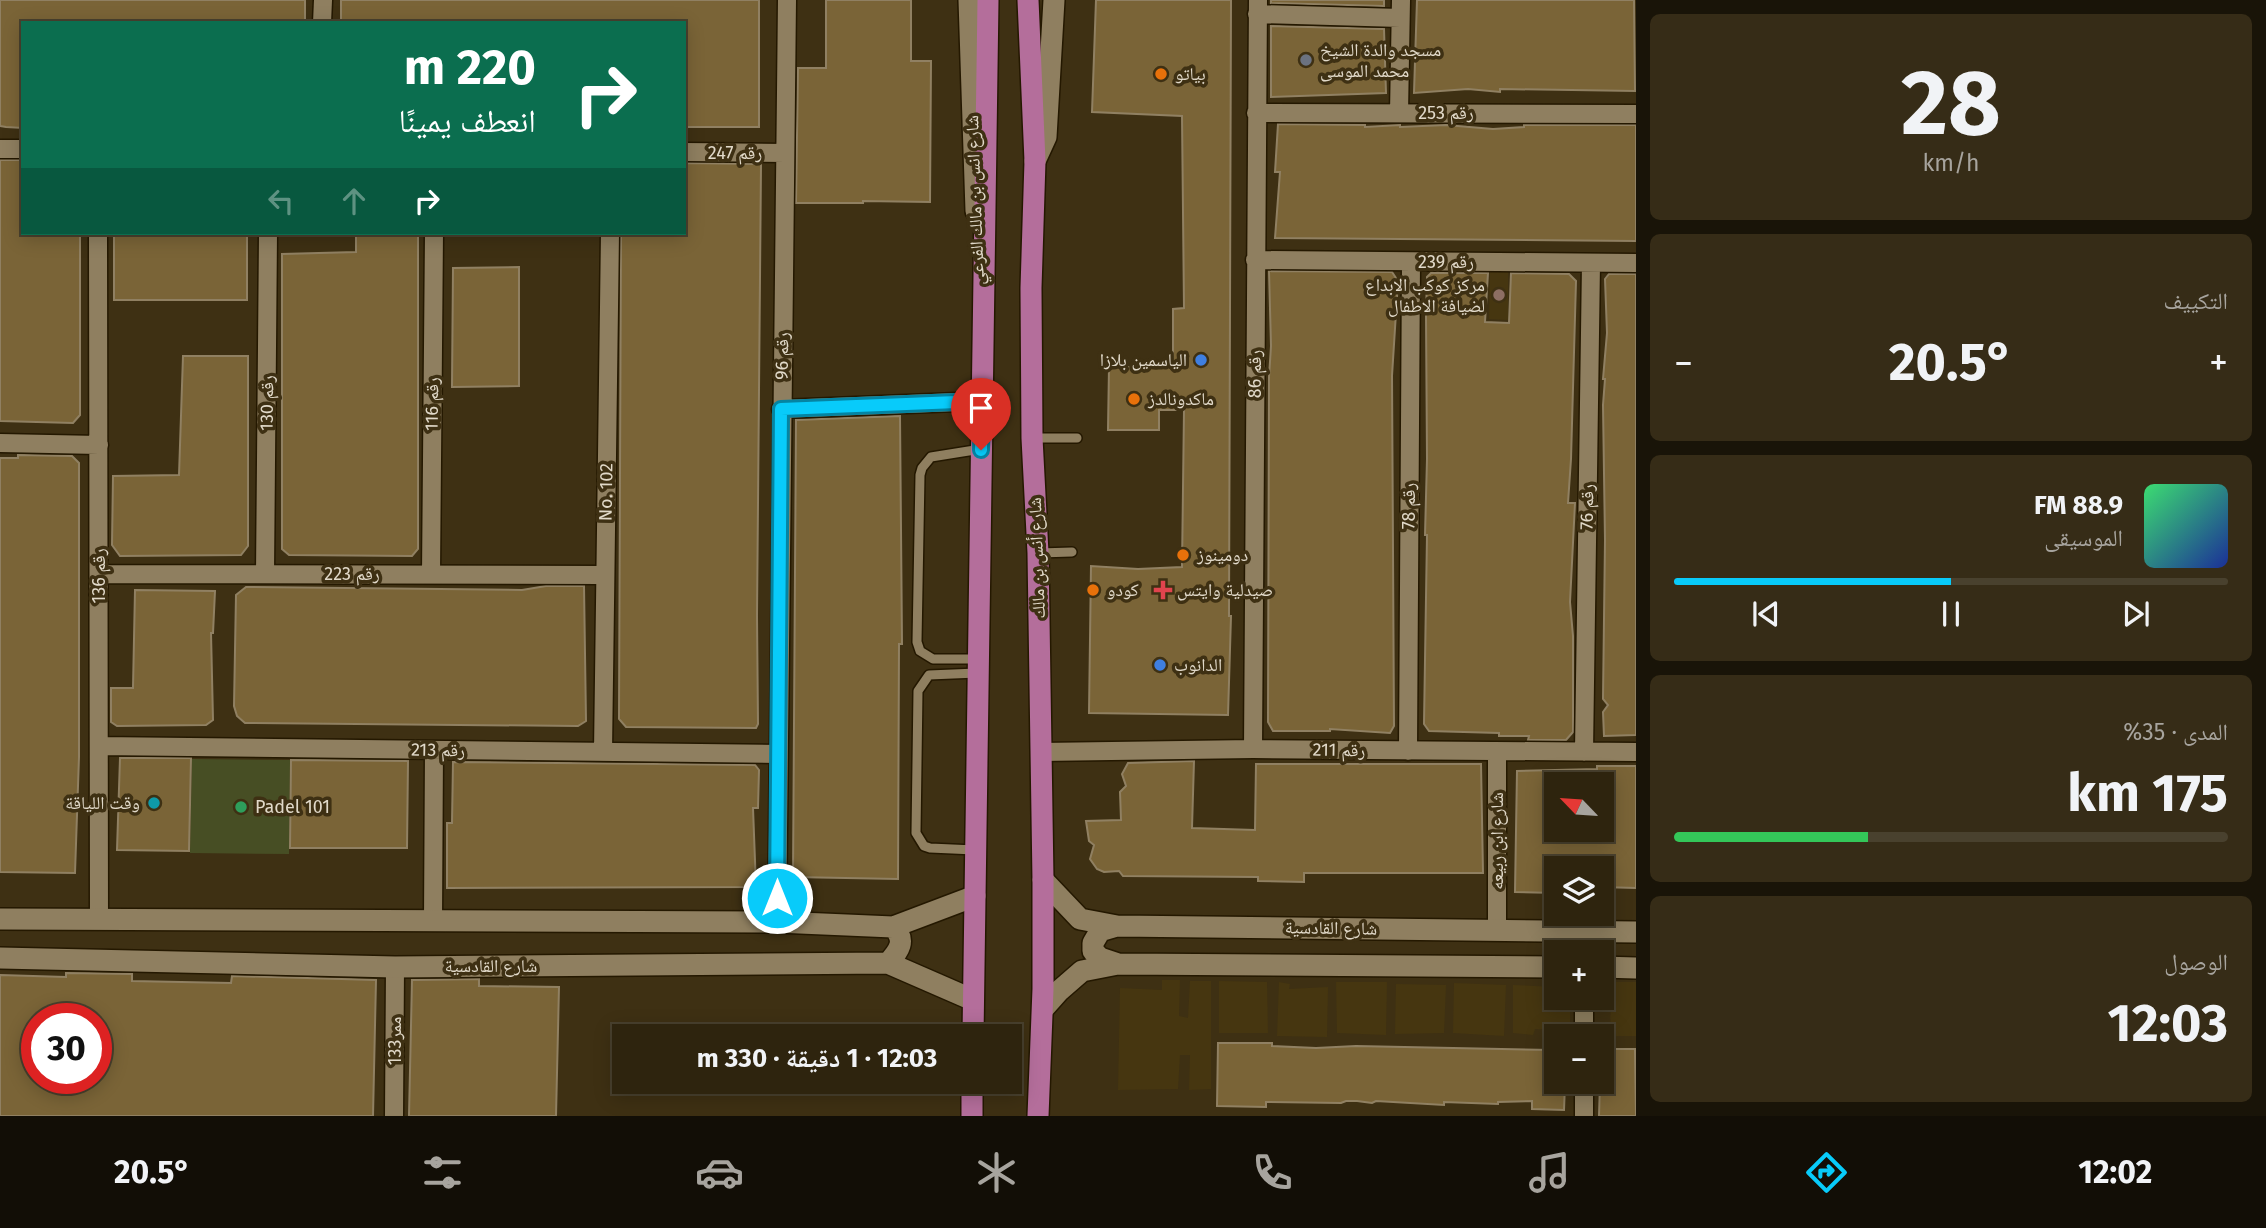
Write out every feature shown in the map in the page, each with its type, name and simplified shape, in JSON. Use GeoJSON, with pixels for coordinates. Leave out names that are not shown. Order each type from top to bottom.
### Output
{"type":"FeatureCollection","features":[{"type":"Feature","properties":{"kind":"main road"},"geometry":{"type":"LineString","coordinates":[[973,1024],[988,0]]}},
{"type":"Feature","properties":{"kind":"main road","name":"شارع أنس بن مالك"},"geometry":{"type":"LineString","coordinates":[[1028,0],[1035,161],[1031,288],[1032,438],[1038,553],[1043,880],[1043,1009],[1038,1116]]}},
{"type":"Feature","properties":{"kind":"main road"},"geometry":{"type":"LineString","coordinates":[[972,1094],[972,1116]]}},
{"type":"Feature","properties":{"kind":"street"},"geometry":{"type":"LineString","coordinates":[[322,21],[323,0]]}},
{"type":"Feature","properties":{"kind":"street","name":"رقم 96"},"geometry":{"type":"LineString","coordinates":[[777,922],[787,0]]}},
{"type":"Feature","properties":{"kind":"street","name":"شارع انس بن مالك الفرعي"},"geometry":{"type":"LineString","coordinates":[[969,0],[982,401]]}},
{"type":"Feature","properties":{"kind":"street"},"geometry":{"type":"LineString","coordinates":[[1035,161],[1046,137],[1054,0]]}},
{"type":"Feature","properties":{"kind":"street"},"geometry":{"type":"LineString","coordinates":[[1399,113],[1401,0]]}},
{"type":"Feature","properties":{"kind":"street"},"geometry":{"type":"LineString","coordinates":[[1258,7],[1400,18]]}},
{"type":"Feature","properties":{"kind":"street","name":"رقم 86"},"geometry":{"type":"LineString","coordinates":[[1253,749],[1258,7]]}},
{"type":"Feature","properties":{"kind":"street","name":"رقم 253"},"geometry":{"type":"LineString","coordinates":[[1256,113],[1636,114]]}},
{"type":"Feature","properties":{"kind":"street"},"geometry":{"type":"LineString","coordinates":[[0,149],[21,149]]}},
{"type":"Feature","properties":{"kind":"street","name":"رقم 247"},"geometry":{"type":"LineString","coordinates":[[686,152],[785,153]]}},
{"type":"Feature","properties":{"kind":"street","name":"رقم 136"},"geometry":{"type":"LineString","coordinates":[[98,235],[99,920]]}},
{"type":"Feature","properties":{"kind":"street","name":"رقم 130"},"geometry":{"type":"LineString","coordinates":[[265,574],[268,235]]}},
{"type":"Feature","properties":{"kind":"street","name":"رقم 116"},"geometry":{"type":"LineString","coordinates":[[431,575],[434,235]]}},
{"type":"Feature","properties":{"kind":"street","name":"No. 102"},"geometry":{"type":"LineString","coordinates":[[603,752],[610,235]]}},
{"type":"Feature","properties":{"kind":"street","name":"رقم 239"},"geometry":{"type":"LineString","coordinates":[[1255,260],[1636,263]]}},
{"type":"Feature","properties":{"kind":"street","name":"رقم 78"},"geometry":{"type":"LineString","coordinates":[[1408,751],[1411,261]]}},
{"type":"Feature","properties":{"kind":"street","name":"رقم 76"},"geometry":{"type":"LineString","coordinates":[[1584,752],[1591,263]]}},
{"type":"Feature","properties":{"kind":"street"},"geometry":{"type":"LineString","coordinates":[[781,409],[982,401]]}},
{"type":"Feature","properties":{"kind":"street"},"geometry":{"type":"LineString","coordinates":[[0,443],[99,445]]}},
{"type":"Feature","properties":{"kind":"street","name":"رقم 223"},"geometry":{"type":"LineString","coordinates":[[99,574],[605,575]]}},
{"type":"Feature","properties":{"kind":"street","name":"رقم 213"},"geometry":{"type":"LineString","coordinates":[[99,746],[777,754]]}},
{"type":"Feature","properties":{"kind":"street","name":"رقم 211"},"geometry":{"type":"LineString","coordinates":[[1041,752],[1253,749],[1636,752]]}},
{"type":"Feature","properties":{"kind":"street"},"geometry":{"type":"LineString","coordinates":[[433,921],[434,750]]}},
{"type":"Feature","properties":{"kind":"street","name":"شارع ابن ربيعه"},"geometry":{"type":"LineString","coordinates":[[1497,752],[1497,930]]}},
{"type":"Feature","properties":{"kind":"street","name":"شارع القادسية"},"geometry":{"type":"LineString","coordinates":[[1043,880],[1080,919],[1117,926],[1636,932]]}},
{"type":"Feature","properties":{"kind":"street"},"geometry":{"type":"LineString","coordinates":[[0,919],[777,922],[893,927],[975,896]]}},
{"type":"Feature","properties":{"kind":"street"},"geometry":{"type":"LineString","coordinates":[[1117,926],[1100,931],[1093,943],[1093,951],[1100,958],[1118,964]]}},
{"type":"Feature","properties":{"kind":"street"},"geometry":{"type":"LineString","coordinates":[[888,963],[898,953],[901,942],[900,933],[893,927]]}},
{"type":"Feature","properties":{"kind":"street","name":"شارع القادسية"},"geometry":{"type":"LineString","coordinates":[[0,958],[395,967],[888,963],[974,1000]]}},
{"type":"Feature","properties":{"kind":"street","name":"شارع القادسية"},"geometry":{"type":"LineString","coordinates":[[1043,1009],[1082,971],[1118,964],[1544,967]]}},
{"type":"Feature","properties":{"kind":"street","name":"ممر133"},"geometry":{"type":"LineString","coordinates":[[394,1116],[395,967]]}},
{"type":"Feature","properties":{"kind":"street"},"geometry":{"type":"LineString","coordinates":[[1614,967],[1636,968]]}},
{"type":"Feature","properties":{"kind":"street"},"geometry":{"type":"LineString","coordinates":[[1584,1094],[1584,1116]]}},
{"type":"Feature","properties":{"kind":"lane"},"geometry":{"type":"LineString","coordinates":[[1032,438],[1077,438]]}},
{"type":"Feature","properties":{"kind":"lane"},"geometry":{"type":"LineString","coordinates":[[977,666],[933,659],[920,652],[917,642],[919,475],[931,457],[981,450]]}},
{"type":"Feature","properties":{"kind":"lane"},"geometry":{"type":"LineString","coordinates":[[1038,553],[1072,552]]}},
{"type":"Feature","properties":{"kind":"lane"},"geometry":{"type":"LineString","coordinates":[[975,850],[930,848],[924,846],[916,833],[918,691],[929,675],[977,666]]}},
{"type":"Feature","properties":{"kind":"shaded area","name":"مركز كوكب الابداع لضيافة الاطفال"},"geometry":{"type":"Polygon","coordinates":[[[1490,270],[1508,271],[1508,320],[1489,319],[1490,270]]]}},
{"type":"Feature","properties":{"kind":"shaded area"},"geometry":{"type":"Polygon","coordinates":[[[1162,980],[1180,980],[1179,1016],[1188,1018],[1190,981],[1211,981],[1211,1089],[1189,1090],[1190,1055],[1180,1055],[1178,1089],[1118,1090],[1120,988],[1162,990],[1162,980]]]}},
{"type":"Feature","properties":{"kind":"shaded area"},"geometry":{"type":"Polygon","coordinates":[[[1219,981],[1267,982],[1268,1033],[1219,1033],[1219,981]]]}},
{"type":"Feature","properties":{"kind":"shaded area"},"geometry":{"type":"Polygon","coordinates":[[[1279,982],[1290,984],[1289,989],[1328,987],[1327,1037],[1277,1036],[1279,982]]]}},
{"type":"Feature","properties":{"kind":"shaded area"},"geometry":{"type":"Polygon","coordinates":[[[1336,982],[1387,982],[1386,1035],[1337,1033],[1336,982]]]}},
{"type":"Feature","properties":{"kind":"shaded area"},"geometry":{"type":"Polygon","coordinates":[[[1614,982],[1636,982],[1636,1036],[1614,1036],[1614,1024],[1610,1024],[1610,1010],[1614,1010],[1614,982]]]}},
{"type":"Feature","properties":{"kind":"shaded area"},"geometry":{"type":"Polygon","coordinates":[[[1454,983],[1506,985],[1504,1036],[1453,1033],[1454,983]]]}},
{"type":"Feature","properties":{"kind":"shaded area"},"geometry":{"type":"Polygon","coordinates":[[[1396,984],[1446,985],[1444,1033],[1395,1034],[1396,984]]]}},
{"type":"Feature","properties":{"kind":"shaded area"},"geometry":{"type":"Polygon","coordinates":[[[1513,985],[1544,986],[1544,1010],[1570,1010],[1570,1024],[1544,1024],[1544,1029],[1535,1029],[1533,1035],[1513,1033],[1513,985]]]}},
{"type":"Feature","properties":{"kind":"green space","name":"Padel 101"},"geometry":{"type":"Polygon","coordinates":[[[192,759],[290,760],[289,854],[190,853],[192,759]]]}},
{"type":"Feature","properties":{"kind":"building"},"geometry":{"type":"Polygon","coordinates":[[[0,0],[305,0],[305,21],[21,21],[21,128],[0,126],[0,0]]]}},
{"type":"Feature","properties":{"kind":"building"},"geometry":{"type":"Polygon","coordinates":[[[341,0],[759,0],[759,127],[686,127],[686,21],[341,21],[341,0]]]}},
{"type":"Feature","properties":{"kind":"building"},"geometry":{"type":"Polygon","coordinates":[[[826,0],[911,0],[911,61],[931,61],[930,202],[796,203],[798,68],[826,68],[826,0]]]}},
{"type":"Feature","properties":{"kind":"building","name":"الياسمين بلازا"},"geometry":{"type":"Polygon","coordinates":[[[1096,0],[1231,0],[1231,616],[1228,715],[1089,713],[1091,566],[1138,569],[1182,567],[1184,410],[1159,410],[1159,430],[1108,430],[1109,367],[1173,367],[1173,309],[1184,308],[1182,116],[1092,112],[1096,0]]]}},
{"type":"Feature","properties":{"kind":"building"},"geometry":{"type":"Polygon","coordinates":[[[1271,0],[1384,0],[1384,6],[1271,3],[1271,0]]]}},
{"type":"Feature","properties":{"kind":"building"},"geometry":{"type":"Polygon","coordinates":[[[1417,0],[1634,0],[1635,91],[1500,89],[1500,92],[1468,89],[1414,93],[1417,0]]]}},
{"type":"Feature","properties":{"kind":"building","name":"مسجد والدة الشيخ محمد الموسى"},"geometry":{"type":"Polygon","coordinates":[[[1271,26],[1384,29],[1386,93],[1271,97],[1271,26]]]}},
{"type":"Feature","properties":{"kind":"building"},"geometry":{"type":"Polygon","coordinates":[[[1278,124],[1365,127],[1446,125],[1493,129],[1524,125],[1636,125],[1636,241],[1275,238],[1280,172],[1275,172],[1278,124]]]}},
{"type":"Feature","properties":{"kind":"building"},"geometry":{"type":"Polygon","coordinates":[[[0,160],[21,160],[21,235],[80,235],[80,415],[73,423],[0,421],[0,160]]]}},
{"type":"Feature","properties":{"kind":"building"},"geometry":{"type":"Polygon","coordinates":[[[686,163],[761,164],[758,724],[756,728],[626,727],[619,719],[621,235],[686,235],[686,163]]]}},
{"type":"Feature","properties":{"kind":"building"},"geometry":{"type":"Polygon","coordinates":[[[114,235],[247,235],[247,300],[114,300],[114,235]]]}},
{"type":"Feature","properties":{"kind":"building"},"geometry":{"type":"Polygon","coordinates":[[[356,235],[418,235],[418,549],[412,556],[289,555],[282,549],[282,254],[356,252],[356,235]]]}},
{"type":"Feature","properties":{"kind":"building"},"geometry":{"type":"Polygon","coordinates":[[[519,267],[519,386],[452,387],[453,268],[519,267]]]}},
{"type":"Feature","properties":{"kind":"building"},"geometry":{"type":"Polygon","coordinates":[[[1269,271],[1392,272],[1398,281],[1392,376],[1394,726],[1390,733],[1330,729],[1273,731],[1268,722],[1271,346],[1269,271]]]}},
{"type":"Feature","properties":{"kind":"building"},"geometry":{"type":"Polygon","coordinates":[[[1431,273],[1488,273],[1485,322],[1509,323],[1511,273],[1569,274],[1576,281],[1568,503],[1575,503],[1570,602],[1573,636],[1573,732],[1566,740],[1528,740],[1529,736],[1499,736],[1499,733],[1429,731],[1424,724],[1426,315],[1427,277],[1431,273]]]}},
{"type":"Feature","properties":{"kind":"building"},"geometry":{"type":"Polygon","coordinates":[[[1609,274],[1636,274],[1636,735],[1604,736],[1603,712],[1608,705],[1603,699],[1603,379],[1607,333],[1605,279],[1609,274]]]}},
{"type":"Feature","properties":{"kind":"building"},"geometry":{"type":"Polygon","coordinates":[[[183,356],[248,356],[248,546],[241,555],[120,556],[112,545],[113,476],[179,475],[183,356]]]}},
{"type":"Feature","properties":{"kind":"building"},"geometry":{"type":"Polygon","coordinates":[[[900,416],[902,644],[899,644],[898,879],[793,877],[796,420],[900,416]]]}},
{"type":"Feature","properties":{"kind":"building"},"geometry":{"type":"Polygon","coordinates":[[[18,455],[72,456],[79,463],[79,757],[75,873],[0,872],[0,458],[18,458],[18,455]]]}},
{"type":"Feature","properties":{"kind":"building"},"geometry":{"type":"Polygon","coordinates":[[[546,586],[584,586],[586,721],[578,726],[245,723],[237,716],[234,706],[236,595],[246,587],[522,590],[546,586]]]}},
{"type":"Feature","properties":{"kind":"building"},"geometry":{"type":"Polygon","coordinates":[[[135,590],[215,591],[211,633],[213,720],[206,725],[117,726],[111,722],[111,688],[133,688],[135,590]]]}},
{"type":"Feature","properties":{"kind":"building","name":"وقت اللياقة"},"geometry":{"type":"Polygon","coordinates":[[[120,758],[191,758],[189,851],[117,850],[120,758]]]}},
{"type":"Feature","properties":{"kind":"building"},"geometry":{"type":"Polygon","coordinates":[[[291,760],[408,761],[407,848],[290,848],[291,760]]]}},
{"type":"Feature","properties":{"kind":"building"},"geometry":{"type":"Polygon","coordinates":[[[1194,761],[1192,828],[1255,830],[1256,764],[1481,764],[1483,873],[1304,873],[1304,882],[1258,881],[1258,877],[1123,876],[1119,871],[1104,872],[1097,869],[1090,859],[1094,845],[1089,841],[1086,821],[1121,820],[1120,792],[1126,786],[1122,774],[1128,763],[1194,761]]]}},
{"type":"Feature","properties":{"kind":"building"},"geometry":{"type":"Polygon","coordinates":[[[453,762],[755,765],[759,770],[758,808],[753,808],[756,887],[447,888],[447,823],[452,823],[453,762]]]}},
{"type":"Feature","properties":{"kind":"building"},"geometry":{"type":"Polygon","coordinates":[[[1636,766],[1636,888],[1614,887],[1614,856],[1544,856],[1544,893],[1515,892],[1517,771],[1636,766]]]}},
{"type":"Feature","properties":{"kind":"building"},"geometry":{"type":"Polygon","coordinates":[[[66,973],[132,974],[132,981],[231,983],[232,976],[376,980],[373,1116],[0,1116],[0,975],[66,977],[66,973]]]}},
{"type":"Feature","properties":{"kind":"building"},"geometry":{"type":"Polygon","coordinates":[[[479,979],[479,986],[559,987],[556,1116],[409,1116],[412,980],[479,979]]]}},
{"type":"Feature","properties":{"kind":"building"},"geometry":{"type":"Polygon","coordinates":[[[1218,1043],[1272,1043],[1272,1046],[1316,1048],[1356,1046],[1544,1050],[1544,1094],[1565,1094],[1564,1110],[1532,1109],[1532,1101],[1498,1104],[1444,1102],[1444,1105],[1376,1101],[1266,1102],[1266,1107],[1217,1106],[1218,1043]]]}},
{"type":"Feature","properties":{"kind":"building"},"geometry":{"type":"Polygon","coordinates":[[[1614,1049],[1635,1049],[1636,1116],[1599,1116],[1600,1094],[1614,1094],[1614,1049]]]}},
{"type":"Feature","properties":{"kind":"place","name":"مسجد والدة الشيخ محمد الموسى"},"geometry":{"type":"Point","coordinates":[1306,60]}},
{"type":"Feature","properties":{"kind":"place","name":"بياتو"},"geometry":{"type":"Point","coordinates":[1161,74]}},
{"type":"Feature","properties":{"kind":"place","name":"مركز كوكب الابداع لضيافة الاطفال"},"geometry":{"type":"Point","coordinates":[1499,295]}},
{"type":"Feature","properties":{"kind":"place","name":"الياسمين بلازا"},"geometry":{"type":"Point","coordinates":[1201,360]}},
{"type":"Feature","properties":{"kind":"place","name":"ماكدونالدز"},"geometry":{"type":"Point","coordinates":[1134,399]}},
{"type":"Feature","properties":{"kind":"place","name":"دومينوز"},"geometry":{"type":"Point","coordinates":[1183,555]}},
{"type":"Feature","properties":{"kind":"place","name":"كودو"},"geometry":{"type":"Point","coordinates":[1093,590]}},
{"type":"Feature","properties":{"kind":"place","name":"صيدلية وايتس"},"geometry":{"type":"Point","coordinates":[1163,590]}},
{"type":"Feature","properties":{"kind":"place","name":"الدانوب"},"geometry":{"type":"Point","coordinates":[1160,665]}},
{"type":"Feature","properties":{"kind":"place","name":"وقت اللياقة"},"geometry":{"type":"Point","coordinates":[154,803]}},
{"type":"Feature","properties":{"kind":"place","name":"Padel 101"},"geometry":{"type":"Point","coordinates":[241,807]}},
{"type":"Feature","properties":{"kind":"route"},"geometry":{"type":"LineString","coordinates":[[777,898],[781,409],[982,401],[981,450]]}}]}
